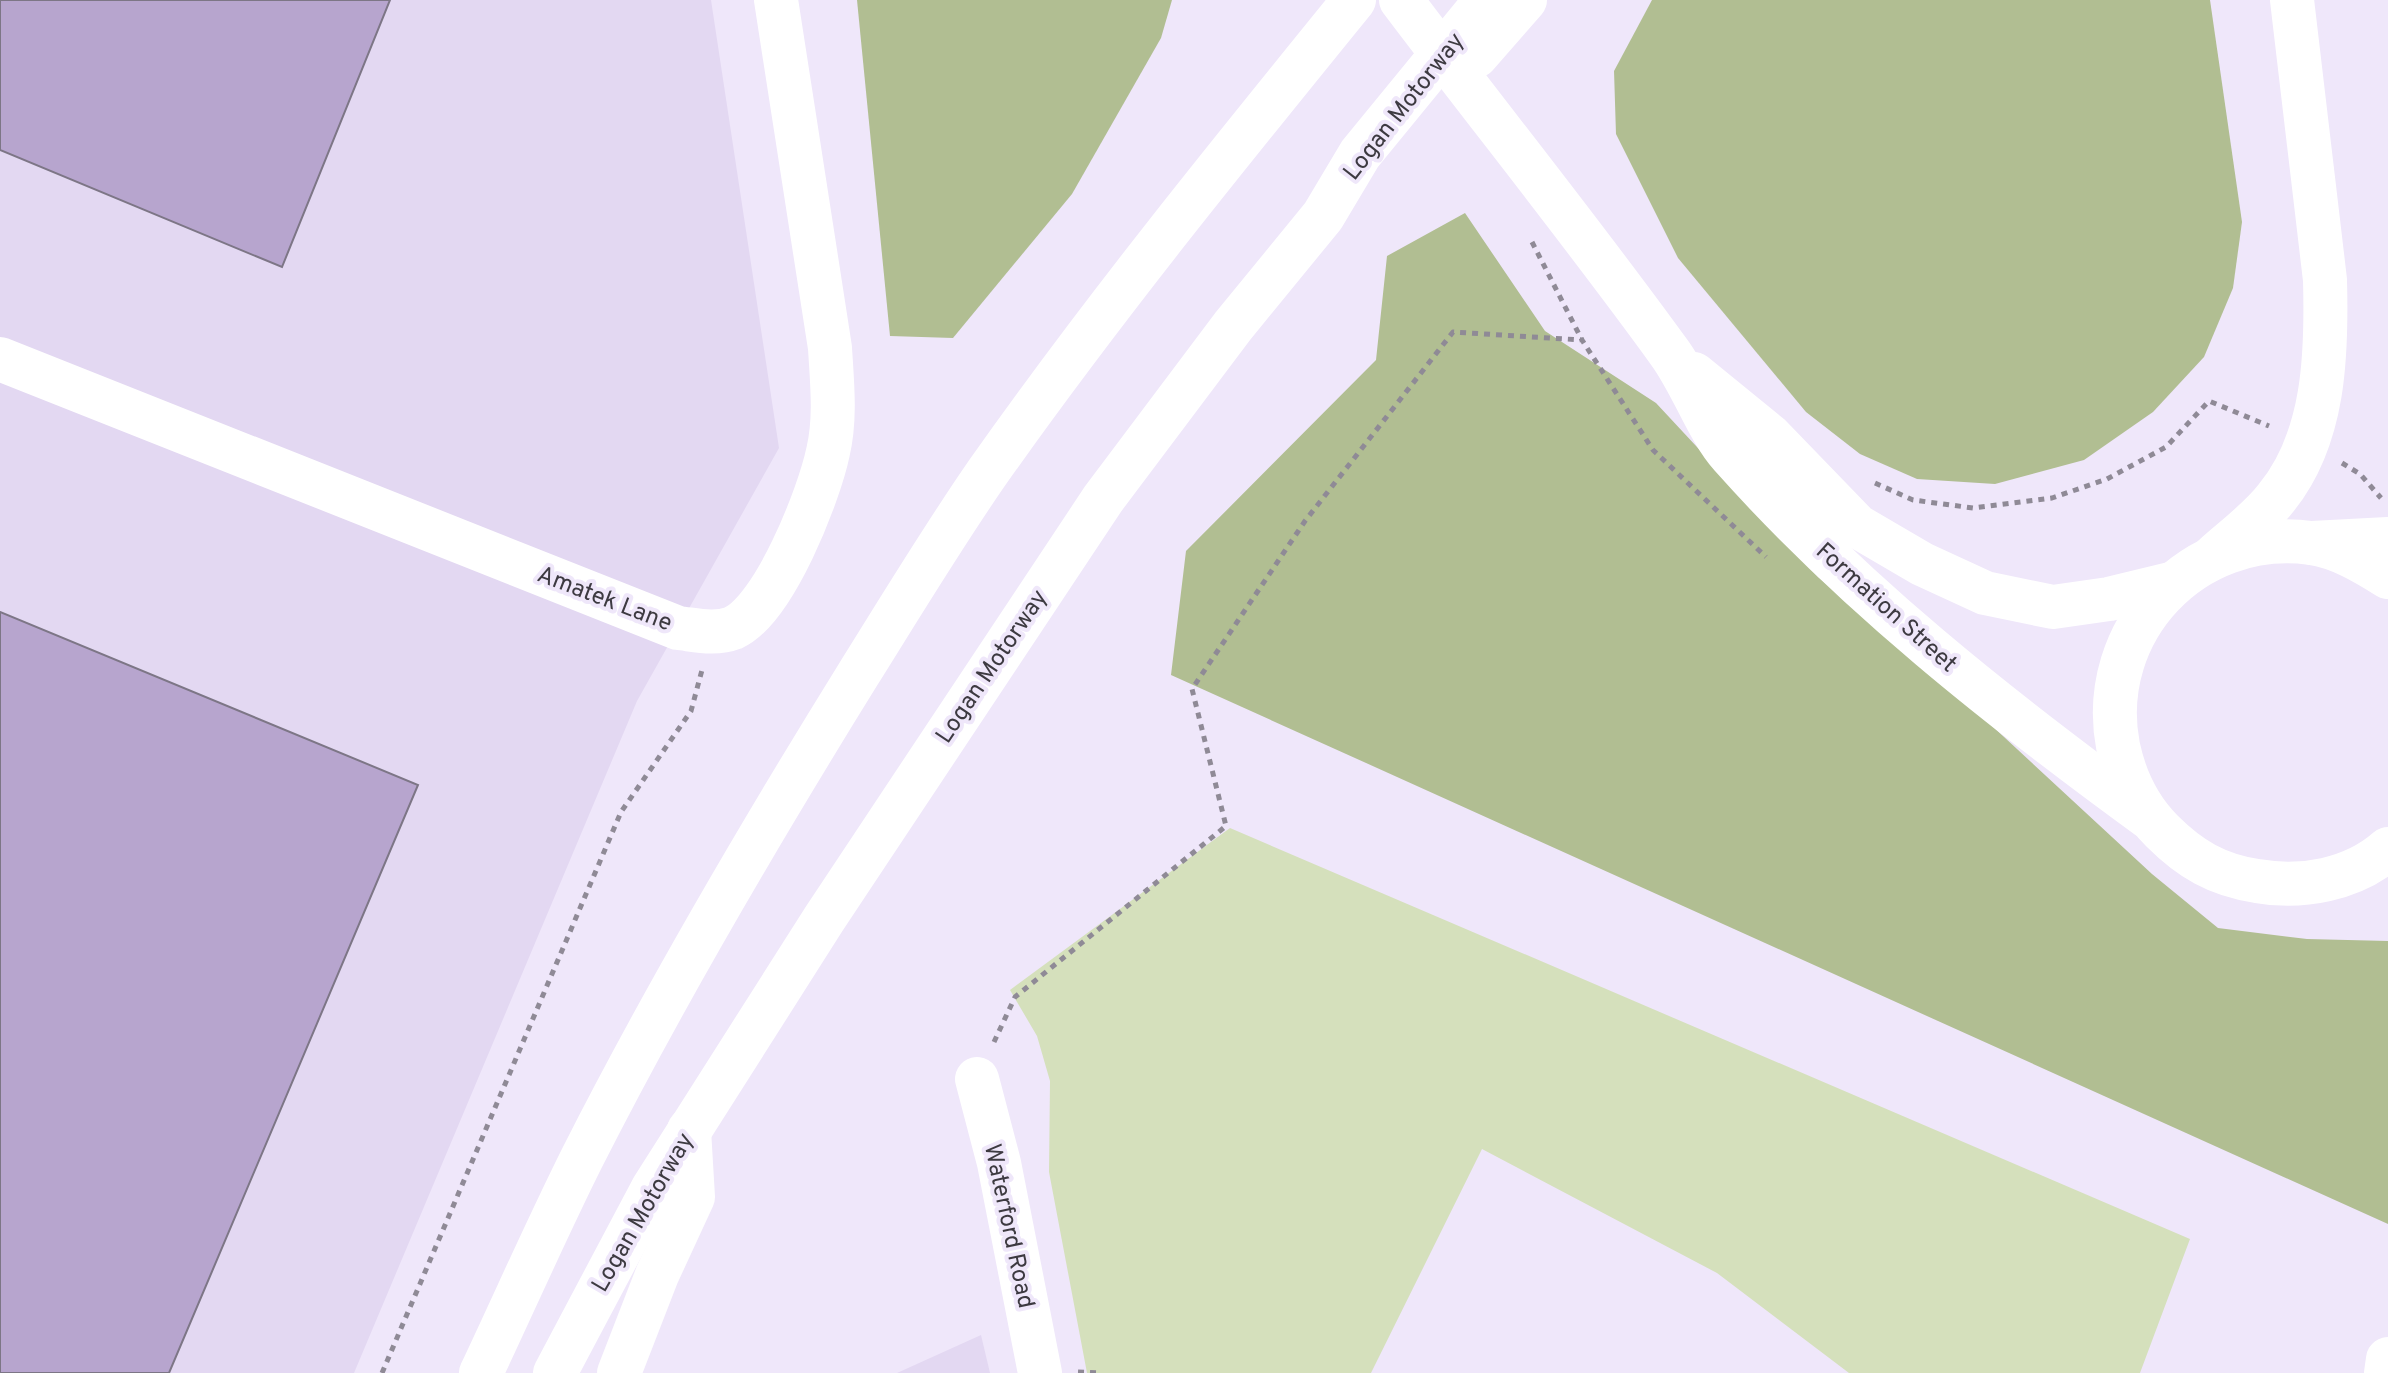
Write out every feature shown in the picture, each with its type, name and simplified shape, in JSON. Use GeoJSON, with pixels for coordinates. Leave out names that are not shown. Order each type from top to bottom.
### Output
{"type":"FeatureCollection","features":[{"type":"Feature","properties":{"kind":"main road"},"geometry":{"type":"LineString","coordinates":[[713,632],[733,628],[751,616],[773,586],[806,519],[828,452],[833,400],[830,348],[776,0]]}},
{"type":"Feature","properties":{"kind":"main road"},"geometry":{"type":"LineString","coordinates":[[481,1373],[582,1158],[659,1014],[821,734],[893,619],[985,476],[1062,370],[1215,172],[1354,0]]}},
{"type":"Feature","properties":{"kind":"main road","name":"Formation Street"},"geometry":{"type":"LineString","coordinates":[[1401,0],[1672,355],[1728,453],[1825,524],[1902,623],[2038,737],[2148,817]]}},
{"type":"Feature","properties":{"kind":"main road","name":"Logan Motorway"},"geometry":{"type":"LineString","coordinates":[[555,1373],[625,1238],[689,1130],[824,919],[1103,499],[1233,326],[1323,216],[1360,154],[1486,0]]}},
{"type":"Feature","properties":{"kind":"main road"},"geometry":{"type":"LineString","coordinates":[[1323,216],[1359,189],[1525,0]]}},
{"type":"Feature","properties":{"kind":"main road"},"geometry":{"type":"LineString","coordinates":[[2292,0],[2325,280],[2326,326],[2318,406],[2291,477],[2275,500],[2213,557],[2171,584],[2138,624],[2118,671],[2114,722],[2123,772],[2148,817],[2185,854],[2231,877],[2283,886],[2334,878],[2379,857],[2388,849]]}},
{"type":"Feature","properties":{"kind":"main road","name":"Amatek Lane"},"geometry":{"type":"LineString","coordinates":[[0,359],[678,628],[713,632]]}},
{"type":"Feature","properties":{"kind":"main road","name":"Formation Street"},"geometry":{"type":"LineString","coordinates":[[1825,524],[1857,526],[1922,564],[1985,593],[2053,607],[2109,599],[2171,584]]}},
{"type":"Feature","properties":{"kind":"main road"},"geometry":{"type":"LineString","coordinates":[[2213,557],[2262,542],[2388,539]]}},
{"type":"Feature","properties":{"kind":"main road"},"geometry":{"type":"LineString","coordinates":[[2312,543],[2356,557],[2388,577]]}},
{"type":"Feature","properties":{"kind":"main road"},"geometry":{"type":"LineString","coordinates":[[2334,878],[2388,887]]}},
{"type":"Feature","properties":{"kind":"main road","name":"Waterford Road"},"geometry":{"type":"LineString","coordinates":[[977,1079],[999,1163],[1040,1373]]}},
{"type":"Feature","properties":{"kind":"main road"},"geometry":{"type":"LineString","coordinates":[[619,1373],[657,1275],[693,1197],[689,1130]]}},
{"type":"Feature","properties":{"kind":"main road"},"geometry":{"type":"LineString","coordinates":[[2386,1373],[2388,1359]]}},
{"type":"Feature","properties":{"kind":"path"},"geometry":{"type":"LineString","coordinates":[[977,1079],[1015,997],[1226,826],[1192,689],[1305,521],[1453,332],[1582,340],[1653,450],[1780,570],[1866,479],[1913,500],[1973,508],[2052,498],[2107,479],[2166,447],[2209,401]]}},
{"type":"Feature","properties":{"kind":"path"},"geometry":{"type":"LineString","coordinates":[[382,1373],[621,812],[691,711],[713,632]]}},
{"type":"Feature","properties":{"kind":"shaded area"},"geometry":{"type":"Polygon","coordinates":[[[0,0],[711,0],[779,448],[637,701],[354,1373],[0,1373],[0,0]]]}},
{"type":"Feature","properties":{"kind":"shaded area"},"geometry":{"type":"Polygon","coordinates":[[[981,1335],[990,1373],[897,1373],[981,1335]]]}},
{"type":"Feature","properties":{"kind":"green space"},"geometry":{"type":"Polygon","coordinates":[[[857,0],[1172,0],[1161,38],[1072,194],[953,338],[890,336],[857,0]]]}},
{"type":"Feature","properties":{"kind":"green space"},"geometry":{"type":"Polygon","coordinates":[[[1652,0],[2210,0],[2242,222],[2233,288],[2204,357],[2153,412],[2084,460],[1995,484],[1917,479],[1860,454],[1806,412],[1678,258],[1616,134],[1614,71],[1652,0]]]}},
{"type":"Feature","properties":{"kind":"green space"},"geometry":{"type":"Polygon","coordinates":[[[1465,213],[1545,331],[1656,403],[1818,577],[1963,699],[2152,874],[2218,928],[2307,939],[2388,941],[2388,1224],[1171,675],[1186,551],[1376,360],[1387,256],[1465,213]]]}},
{"type":"Feature","properties":{"kind":"green space"},"geometry":{"type":"Polygon","coordinates":[[[1230,828],[2190,1239],[2140,1373],[1849,1373],[1717,1273],[1482,1149],[1371,1373],[1087,1373],[1049,1172],[1050,1081],[1037,1036],[1010,990],[1230,828]]]}},
{"type":"Feature","properties":{"kind":"building"},"geometry":{"type":"Polygon","coordinates":[[[0,0],[390,0],[282,267],[0,150],[0,0]]]}},
{"type":"Feature","properties":{"kind":"building"},"geometry":{"type":"Polygon","coordinates":[[[0,612],[418,785],[169,1373],[0,1373],[0,612]]]}}]}
